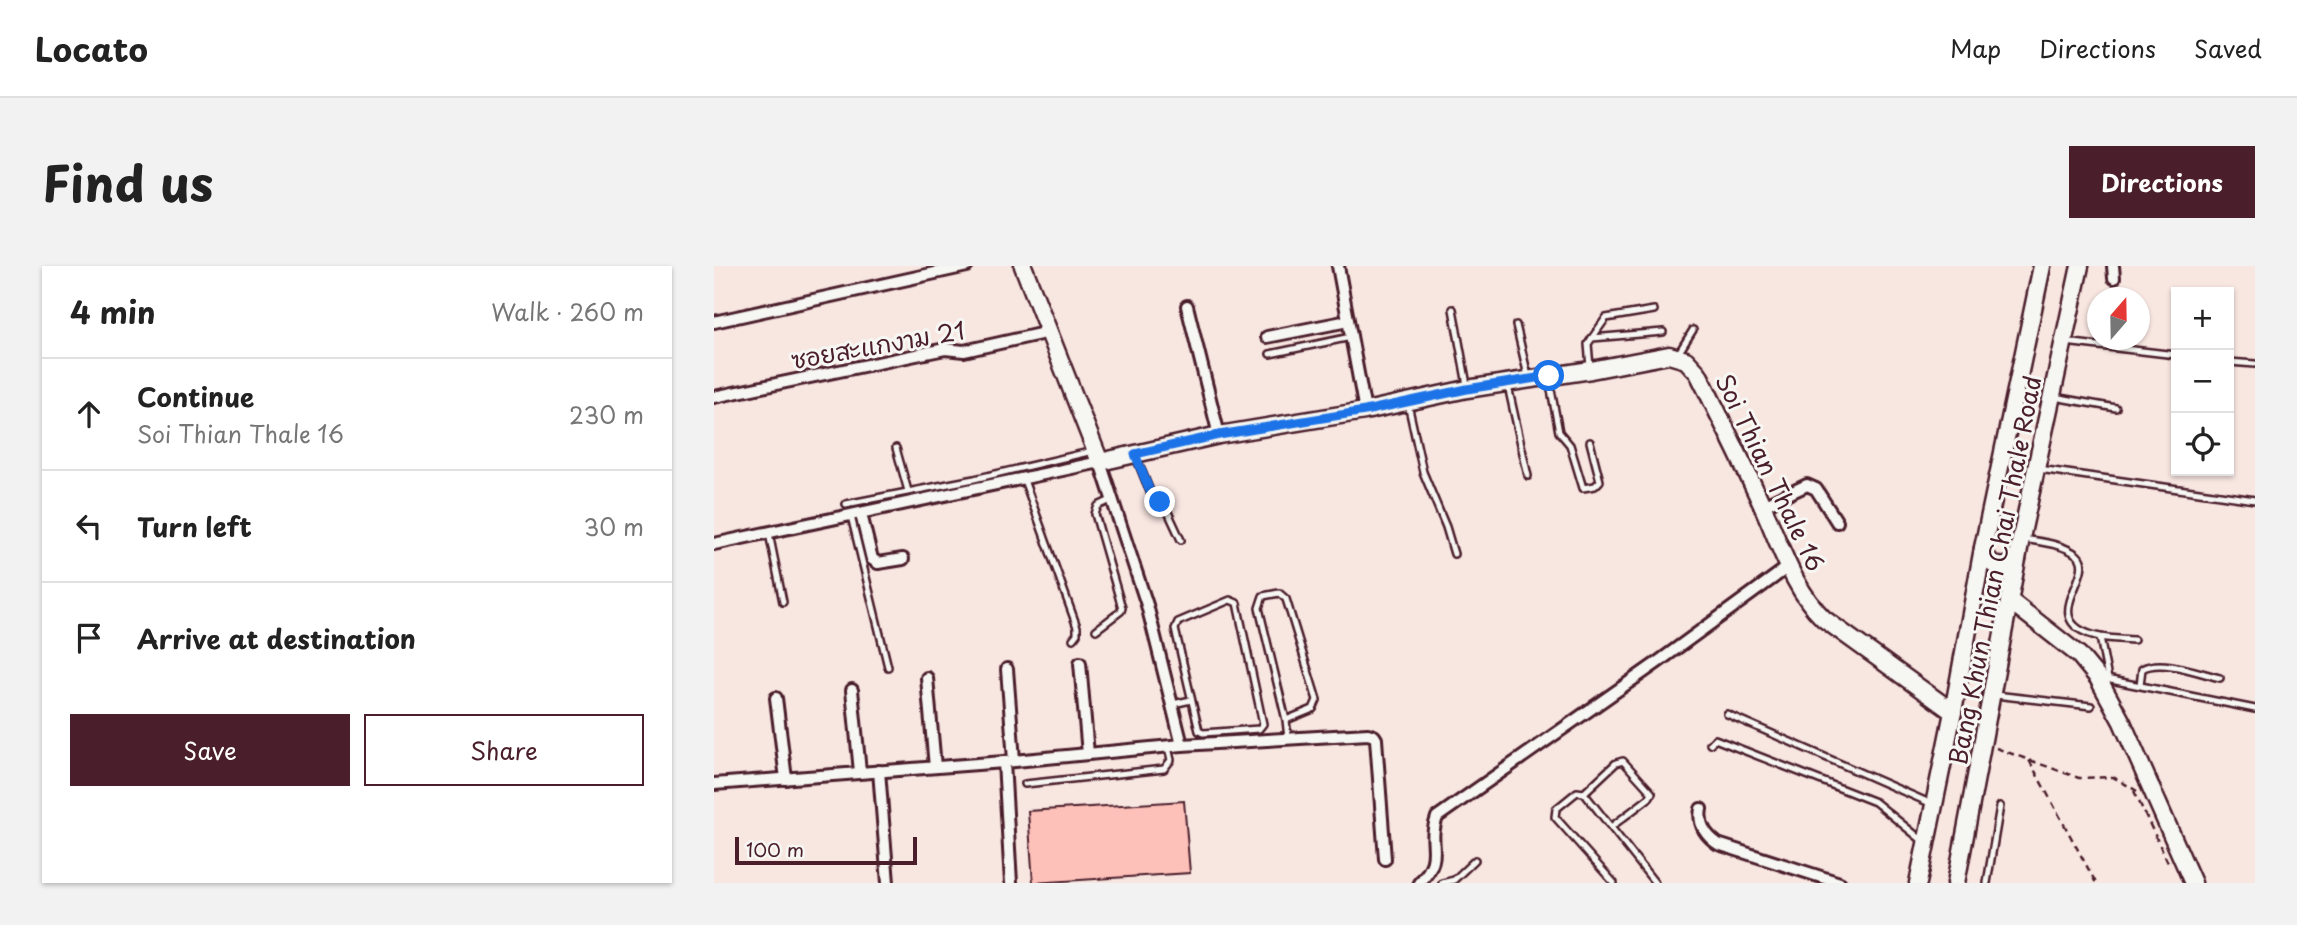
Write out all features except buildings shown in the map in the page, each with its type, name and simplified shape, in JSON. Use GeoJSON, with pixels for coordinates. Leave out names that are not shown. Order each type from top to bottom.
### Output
{"type":"FeatureCollection","features":[{"type":"Feature","properties":{"kind":"street"},"geometry":{"type":"LineString","coordinates":[[714,322],[967,266]]}},
{"type":"Feature","properties":{"kind":"street"},"geometry":{"type":"LineString","coordinates":[[1023,266],[1114,499],[1147,605],[1182,745]]}},
{"type":"Feature","properties":{"kind":"street"},"geometry":{"type":"LineString","coordinates":[[1338,266],[1365,411]]}},
{"type":"Feature","properties":{"kind":"street","name":"Bang Khun Thian Chai Thale Road"},"geometry":{"type":"LineString","coordinates":[[1918,883],[1983,548],[2042,266]]}},
{"type":"Feature","properties":{"kind":"street","name":"Bang Khun Thian Chai Thale Road"},"geometry":{"type":"LineString","coordinates":[[1956,883],[2021,538],[2080,266]]}},
{"type":"Feature","properties":{"kind":"street"},"geometry":{"type":"LineString","coordinates":[[1187,306],[1219,435]]}},
{"type":"Feature","properties":{"kind":"street"},"geometry":{"type":"LineString","coordinates":[[1267,337],[1348,321]]}},
{"type":"Feature","properties":{"kind":"street","name":"ซอยสะแกงาม 21"},"geometry":{"type":"LineString","coordinates":[[714,397],[945,349],[964,351],[1049,332]]}},
{"type":"Feature","properties":{"kind":"street"},"geometry":{"type":"LineString","coordinates":[[714,544],[1024,480],[1098,457],[1135,454],[1219,435],[1365,411],[1507,382],[1676,356]]}},
{"type":"Feature","properties":{"kind":"street","name":"Soi Thian Thale 16"},"geometry":{"type":"LineString","coordinates":[[1676,356],[1686,360],[1699,373],[1763,506],[1788,567],[1815,611],[1953,712]]}},
{"type":"Feature","properties":{"kind":"street"},"geometry":{"type":"LineString","coordinates":[[1763,506],[1807,485],[1812,486],[1837,522]]}},
{"type":"Feature","properties":{"kind":"street"},"geometry":{"type":"LineString","coordinates":[[856,515],[872,559],[878,563],[903,559]]}},
{"type":"Feature","properties":{"kind":"street"},"geometry":{"type":"LineString","coordinates":[[1983,548],[1986,558],[1996,565],[2008,565],[2017,559]]}},
{"type":"Feature","properties":{"kind":"street"},"geometry":{"type":"LineString","coordinates":[[1419,883],[1434,865],[1434,827],[1437,817],[1788,567]]}},
{"type":"Feature","properties":{"kind":"street"},"geometry":{"type":"LineString","coordinates":[[2009,600],[2080,655],[2103,678],[2193,883]]}},
{"type":"Feature","properties":{"kind":"street"},"geometry":{"type":"LineString","coordinates":[[1080,663],[1088,754]]}},
{"type":"Feature","properties":{"kind":"street"},"geometry":{"type":"LineString","coordinates":[[1007,669],[1011,883]]}},
{"type":"Feature","properties":{"kind":"street"},"geometry":{"type":"LineString","coordinates":[[927,678],[935,767]]}},
{"type":"Feature","properties":{"kind":"street"},"geometry":{"type":"LineString","coordinates":[[852,690],[860,772]]}},
{"type":"Feature","properties":{"kind":"street"},"geometry":{"type":"LineString","coordinates":[[776,698],[786,779]]}},
{"type":"Feature","properties":{"kind":"street"},"geometry":{"type":"LineString","coordinates":[[714,784],[1182,745],[1368,734],[1374,736],[1385,859]]}},
{"type":"Feature","properties":{"kind":"street"},"geometry":{"type":"LineString","coordinates":[[879,771],[888,883]]}},
{"type":"Feature","properties":{"kind":"street"},"geometry":{"type":"LineString","coordinates":[[1702,809],[1699,819],[1709,838],[1718,844],[1840,883]]}},
{"type":"Feature","properties":{"kind":"lane"},"geometry":{"type":"LineString","coordinates":[[1453,309],[1467,389]]}},
{"type":"Feature","properties":{"kind":"lane"},"geometry":{"type":"LineString","coordinates":[[1591,370],[1588,344],[1600,323],[1606,318],[1654,310]]}},
{"type":"Feature","properties":{"kind":"lane"},"geometry":{"type":"LineString","coordinates":[[1516,325],[1529,380]]}},
{"type":"Feature","properties":{"kind":"lane"},"geometry":{"type":"LineString","coordinates":[[1676,356],[1693,330]]}},
{"type":"Feature","properties":{"kind":"lane"},"geometry":{"type":"LineString","coordinates":[[1592,338],[1663,332]]}},
{"type":"Feature","properties":{"kind":"lane"},"geometry":{"type":"LineString","coordinates":[[1270,354],[1351,337]]}},
{"type":"Feature","properties":{"kind":"lane"},"geometry":{"type":"LineString","coordinates":[[2062,342],[2171,354]]}},
{"type":"Feature","properties":{"kind":"lane"},"geometry":{"type":"LineString","coordinates":[[2234,362],[2255,364]]}},
{"type":"Feature","properties":{"kind":"lane"},"geometry":{"type":"LineString","coordinates":[[1549,376],[1559,432],[1570,445],[1583,488],[1595,486],[1600,481],[1590,442]]}},
{"type":"Feature","properties":{"kind":"lane"},"geometry":{"type":"LineString","coordinates":[[1507,382],[1528,476]]}},
{"type":"Feature","properties":{"kind":"lane"},"geometry":{"type":"LineString","coordinates":[[2050,396],[2116,408]]}},
{"type":"Feature","properties":{"kind":"lane"},"geometry":{"type":"LineString","coordinates":[[1408,402],[1423,472],[1454,554]]}},
{"type":"Feature","properties":{"kind":"lane"},"geometry":{"type":"LineString","coordinates":[[896,448],[908,491]]}},
{"type":"Feature","properties":{"kind":"lane"},"geometry":{"type":"LineString","coordinates":[[1135,454],[1151,494],[1168,512],[1181,540]]}},
{"type":"Feature","properties":{"kind":"lane"},"geometry":{"type":"LineString","coordinates":[[846,504],[1098,457]]}},
{"type":"Feature","properties":{"kind":"lane"},"geometry":{"type":"LineString","coordinates":[[2035,469],[2255,500]]}},
{"type":"Feature","properties":{"kind":"lane"},"geometry":{"type":"LineString","coordinates":[[1024,480],[1077,627],[1077,635],[1073,639]]}},
{"type":"Feature","properties":{"kind":"lane"},"geometry":{"type":"LineString","coordinates":[[1096,630],[1122,608],[1095,514],[1098,506],[1114,499]]}},
{"type":"Feature","properties":{"kind":"lane"},"geometry":{"type":"LineString","coordinates":[[856,515],[888,667]]}},
{"type":"Feature","properties":{"kind":"lane"},"geometry":{"type":"LineString","coordinates":[[769,532],[783,602]]}},
{"type":"Feature","properties":{"kind":"lane"},"geometry":{"type":"LineString","coordinates":[[2021,538],[2062,548],[2076,554],[2081,561],[2082,568],[2067,610],[2070,619],[2082,631],[2100,637],[2134,640]]}},
{"type":"Feature","properties":{"kind":"lane"},"geometry":{"type":"LineString","coordinates":[[1286,720],[1314,709],[1317,700],[1286,599],[1279,593],[1263,596],[1259,608],[1288,738]]}},
{"type":"Feature","properties":{"kind":"lane"},"geometry":{"type":"LineString","coordinates":[[1226,601],[1235,601],[1263,720],[1262,727],[1201,733],[1191,700],[1176,626],[1178,622],[1226,601]]}},
{"type":"Feature","properties":{"kind":"lane"},"geometry":{"type":"LineString","coordinates":[[2100,637],[2103,678],[2255,709]]}},
{"type":"Feature","properties":{"kind":"lane"},"geometry":{"type":"LineString","coordinates":[[2140,685],[2142,669],[2149,665],[2161,664],[2220,678]]}},
{"type":"Feature","properties":{"kind":"lane"},"geometry":{"type":"LineString","coordinates":[[1992,695],[2091,706]]}},
{"type":"Feature","properties":{"kind":"lane"},"geometry":{"type":"LineString","coordinates":[[1173,704],[1191,700]]}},
{"type":"Feature","properties":{"kind":"lane"},"geometry":{"type":"LineString","coordinates":[[1727,714],[1935,805]]}},
{"type":"Feature","properties":{"kind":"lane"},"geometry":{"type":"LineString","coordinates":[[1710,744],[1715,739],[1875,802],[1926,844]]}},
{"type":"Feature","properties":{"kind":"lane"},"geometry":{"type":"LineString","coordinates":[[1025,784],[1164,769],[1171,760],[1168,747]]}},
{"type":"Feature","properties":{"kind":"lane"},"geometry":{"type":"LineString","coordinates":[[1584,793],[1619,761],[1627,763],[1649,790],[1649,798],[1611,827]]}},
{"type":"Feature","properties":{"kind":"lane"},"geometry":{"type":"LineString","coordinates":[[1614,883],[1555,817],[1556,809],[1577,792],[1584,793],[1655,883]]}},
{"type":"Feature","properties":{"kind":"lane"},"geometry":{"type":"LineString","coordinates":[[1987,883],[2000,806]]}},
{"type":"Feature","properties":{"kind":"lane"},"geometry":{"type":"LineString","coordinates":[[1442,883],[1455,882],[1475,860]]}},
{"type":"Feature","properties":{"kind":"path"},"geometry":{"type":"LineString","coordinates":[[1984,743],[2079,778],[2113,777],[2158,803]]}},
{"type":"Feature","properties":{"kind":"path"},"geometry":{"type":"LineString","coordinates":[[2029,760],[2096,883]]}},
{"type":"Feature","properties":{"kind":"path"},"geometry":{"type":"LineString","coordinates":[[2133,789],[2171,871]]}},
{"type":"Feature","properties":{"kind":"route"},"geometry":{"type":"LineString","coordinates":[[1160,502],[1151,494],[1135,454],[1219,435],[1549,376]]}}]}
